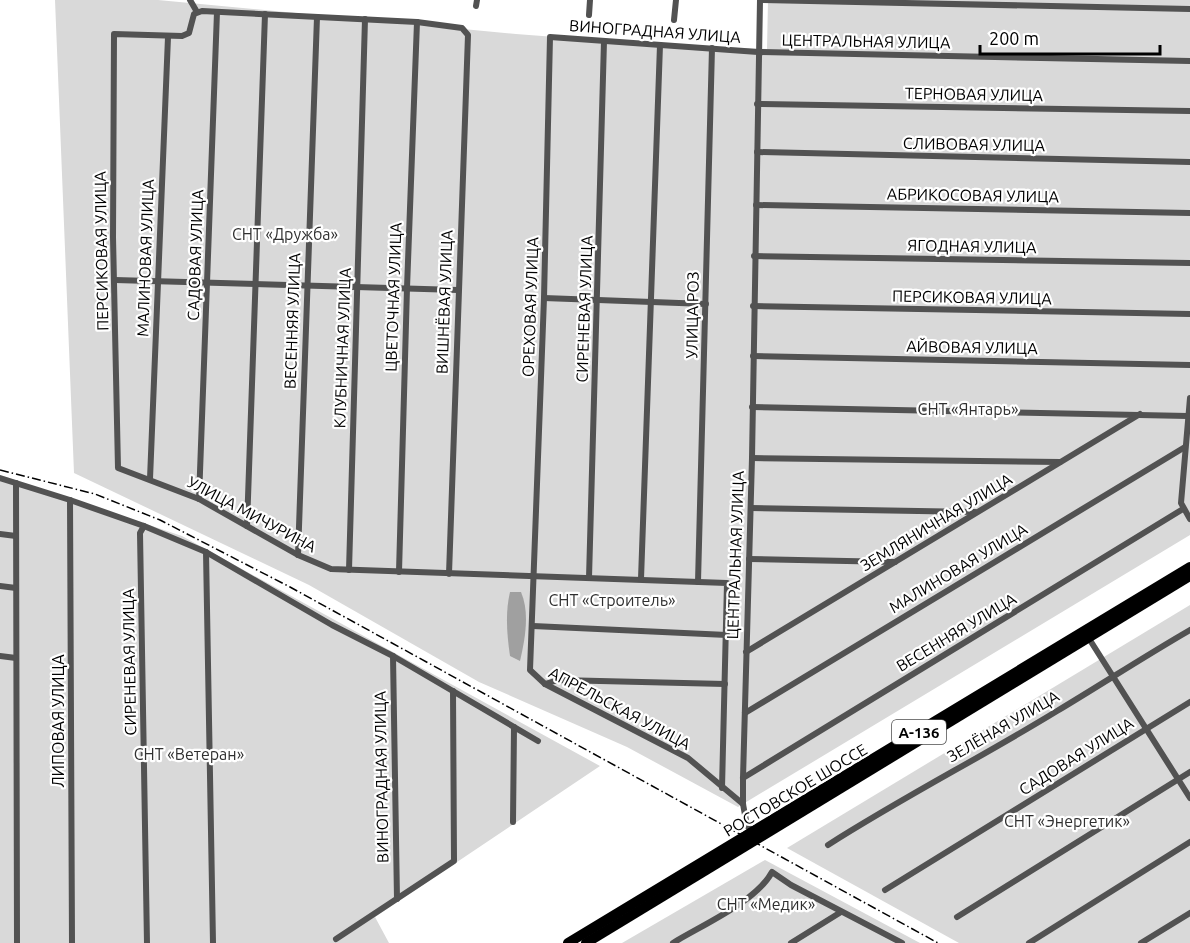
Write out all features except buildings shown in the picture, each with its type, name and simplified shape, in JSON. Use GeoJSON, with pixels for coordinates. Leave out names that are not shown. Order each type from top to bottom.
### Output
{"type":"FeatureCollection","features":[{"type":"Feature","properties":{"kind":"highway","name":"РОСТОВСКОЕ ШОССЕ"},"geometry":{"type":"LineString","coordinates":[[586,943],[758,834],[1086,634],[1190,567]]}},
{"type":"Feature","properties":{"kind":"highway","name":"РОСТОВСКОЕ ШОССЕ"},"geometry":{"type":"LineString","coordinates":[[1086,634],[1190,576]]}},
{"type":"Feature","properties":{"kind":"highway","name":"РОСТОВСКОЕ ШОССЕ"},"geometry":{"type":"LineString","coordinates":[[568,943],[758,834]]}},
{"type":"Feature","properties":{"kind":"street"},"geometry":{"type":"LineString","coordinates":[[190,0],[197,12]]}},
{"type":"Feature","properties":{"kind":"street"},"geometry":{"type":"LineString","coordinates":[[589,15],[590,0]]}},
{"type":"Feature","properties":{"kind":"street"},"geometry":{"type":"LineString","coordinates":[[674,20],[676,0]]}},
{"type":"Feature","properties":{"kind":"street"},"geometry":{"type":"LineString","coordinates":[[761,0],[1190,9]]}},
{"type":"Feature","properties":{"kind":"street","name":"ЦЕНТРАЛЬНАЯ УЛИЦА"},"geometry":{"type":"LineString","coordinates":[[743,804],[752,458],[758,52],[761,0]]}},
{"type":"Feature","properties":{"kind":"street"},"geometry":{"type":"LineString","coordinates":[[197,12],[417,22]]}},
{"type":"Feature","properties":{"kind":"street"},"geometry":{"type":"LineString","coordinates":[[168,37],[189,33],[194,14],[197,12]]}},
{"type":"Feature","properties":{"kind":"street","name":"САДОВАЯ УЛИЦА"},"geometry":{"type":"LineString","coordinates":[[199,499],[217,12]]}},
{"type":"Feature","properties":{"kind":"street"},"geometry":{"type":"LineString","coordinates":[[247,526],[265,14]]}},
{"type":"Feature","properties":{"kind":"street","name":"ВЕСЕННЯЯ УЛИЦА"},"geometry":{"type":"LineString","coordinates":[[298,555],[317,17]]}},
{"type":"Feature","properties":{"kind":"street","name":"КЛУБНИЧНАЯ УЛИЦА"},"geometry":{"type":"LineString","coordinates":[[349,570],[365,19]]}},
{"type":"Feature","properties":{"kind":"street","name":"ВИШНЁВАЯ УЛИЦА"},"geometry":{"type":"LineString","coordinates":[[417,22],[462,28],[468,35],[449,574]]}},
{"type":"Feature","properties":{"kind":"street","name":"ЦВЕТОЧНАЯ УЛИЦА"},"geometry":{"type":"LineString","coordinates":[[399,572],[417,22]]}},
{"type":"Feature","properties":{"kind":"street","name":"ПЕРСИКОВАЯ УЛИЦА"},"geometry":{"type":"LineString","coordinates":[[118,468],[113,237],[114,34],[168,37]]}},
{"type":"Feature","properties":{"kind":"street","name":"МАЛИНОВАЯ УЛИЦА"},"geometry":{"type":"LineString","coordinates":[[150,480],[168,37]]}},
{"type":"Feature","properties":{"kind":"street","name":"ВИНОГРАДНАЯ УЛИЦА"},"geometry":{"type":"LineString","coordinates":[[550,38],[758,52]]}},
{"type":"Feature","properties":{"kind":"street","name":"ОРЕХОВАЯ УЛИЦА"},"geometry":{"type":"LineString","coordinates":[[535,577],[550,38]]}},
{"type":"Feature","properties":{"kind":"street","name":"СИРЕНЕВАЯ УЛИЦА"},"geometry":{"type":"LineString","coordinates":[[589,578],[604,41]]}},
{"type":"Feature","properties":{"kind":"street"},"geometry":{"type":"LineString","coordinates":[[641,579],[660,45]]}},
{"type":"Feature","properties":{"kind":"street","name":"УЛИЦА РОЗ"},"geometry":{"type":"LineString","coordinates":[[698,582],[712,48]]}},
{"type":"Feature","properties":{"kind":"street","name":"ЦЕНТРАЛЬНАЯ УЛИЦА"},"geometry":{"type":"LineString","coordinates":[[758,52],[1190,61]]}},
{"type":"Feature","properties":{"kind":"street","name":"ТЕРНОВАЯ УЛИЦА"},"geometry":{"type":"LineString","coordinates":[[757,104],[1190,111]]}},
{"type":"Feature","properties":{"kind":"street","name":"СЛИВОВАЯ УЛИЦА"},"geometry":{"type":"LineString","coordinates":[[757,152],[1190,162]]}},
{"type":"Feature","properties":{"kind":"street","name":"АБРИКОСОВАЯ УЛИЦА"},"geometry":{"type":"LineString","coordinates":[[756,205],[1190,213]]}},
{"type":"Feature","properties":{"kind":"street","name":"ЯГОДНАЯ УЛИЦА"},"geometry":{"type":"LineString","coordinates":[[754,256],[1190,263]]}},
{"type":"Feature","properties":{"kind":"street"},"geometry":{"type":"LineString","coordinates":[[115,280],[458,291]]}},
{"type":"Feature","properties":{"kind":"street"},"geometry":{"type":"LineString","coordinates":[[544,298],[706,304]]}},
{"type":"Feature","properties":{"kind":"street","name":"ПЕРСИКОВАЯ УЛИЦА"},"geometry":{"type":"LineString","coordinates":[[753,306],[1190,314]]}},
{"type":"Feature","properties":{"kind":"street","name":"АЙВОВАЯ УЛИЦА"},"geometry":{"type":"LineString","coordinates":[[753,356],[1190,365]]}},
{"type":"Feature","properties":{"kind":"street"},"geometry":{"type":"LineString","coordinates":[[1190,398],[1182,506],[1190,519]]}},
{"type":"Feature","properties":{"kind":"street"},"geometry":{"type":"LineString","coordinates":[[752,407],[1188,416]]}},
{"type":"Feature","properties":{"kind":"street","name":"ЗЕМЛЯНИЧНАЯ УЛИЦА"},"geometry":{"type":"LineString","coordinates":[[746,652],[1140,414]]}},
{"type":"Feature","properties":{"kind":"street","name":"МАЛИНОВАЯ УЛИЦА"},"geometry":{"type":"LineString","coordinates":[[745,712],[1185,447]]}},
{"type":"Feature","properties":{"kind":"street"},"geometry":{"type":"LineString","coordinates":[[752,458],[1060,462]]}},
{"type":"Feature","properties":{"kind":"street","name":"УЛИЦА МИЧУРИНА"},"geometry":{"type":"LineString","coordinates":[[118,468],[199,499],[298,555],[331,569],[728,583],[727,635]]}},
{"type":"Feature","properties":{"kind":"street"},"geometry":{"type":"LineString","coordinates":[[0,478],[144,526],[206,552],[332,625],[393,656],[538,741]]}},
{"type":"Feature","properties":{"kind":"street"},"geometry":{"type":"LineString","coordinates":[[16,483],[17,943]]}},
{"type":"Feature","properties":{"kind":"street","name":"ЛИПОВАЯ УЛИЦА"},"geometry":{"type":"LineString","coordinates":[[70,500],[72,943]]}},
{"type":"Feature","properties":{"kind":"street","name":"ВЕСЕННЯЯ УЛИЦА"},"geometry":{"type":"LineString","coordinates":[[743,778],[1182,506]]}},
{"type":"Feature","properties":{"kind":"street"},"geometry":{"type":"LineString","coordinates":[[751,508],[977,512]]}},
{"type":"Feature","properties":{"kind":"street","name":"СИРЕНЕВАЯ УЛИЦА"},"geometry":{"type":"LineString","coordinates":[[144,526],[140,533],[147,943]]}},
{"type":"Feature","properties":{"kind":"street"},"geometry":{"type":"LineString","coordinates":[[0,534],[16,536]]}},
{"type":"Feature","properties":{"kind":"street"},"geometry":{"type":"LineString","coordinates":[[206,552],[213,943]]}},
{"type":"Feature","properties":{"kind":"street"},"geometry":{"type":"LineString","coordinates":[[749,559],[898,562]]}},
{"type":"Feature","properties":{"kind":"street","name":"АПРЕЛЬСКАЯ УЛИЦА"},"geometry":{"type":"LineString","coordinates":[[535,577],[530,670],[537,679],[688,758],[743,804]]}},
{"type":"Feature","properties":{"kind":"street"},"geometry":{"type":"LineString","coordinates":[[0,586],[16,588]]}},
{"type":"Feature","properties":{"kind":"street"},"geometry":{"type":"LineString","coordinates":[[533,626],[727,635],[722,788]]}},
{"type":"Feature","properties":{"kind":"street","name":"ЗЕЛЁНАЯ УЛИЦА"},"geometry":{"type":"LineString","coordinates":[[828,845],[1190,630]]}},
{"type":"Feature","properties":{"kind":"street"},"geometry":{"type":"LineString","coordinates":[[1086,634],[1190,798]]}},
{"type":"Feature","properties":{"kind":"street"},"geometry":{"type":"LineString","coordinates":[[0,656],[16,657]]}},
{"type":"Feature","properties":{"kind":"street","name":"ВИНОГРАДНАЯ УЛИЦА"},"geometry":{"type":"LineString","coordinates":[[393,656],[397,898]]}},
{"type":"Feature","properties":{"kind":"street"},"geometry":{"type":"LineString","coordinates":[[545,684],[558,680],[725,684]]}},
{"type":"Feature","properties":{"kind":"street"},"geometry":{"type":"LineString","coordinates":[[336,939],[454,861],[453,691]]}},
{"type":"Feature","properties":{"kind":"street","name":"САДОВАЯ УЛИЦА"},"geometry":{"type":"LineString","coordinates":[[885,890],[1190,702]]}},
{"type":"Feature","properties":{"kind":"street"},"geometry":{"type":"LineString","coordinates":[[513,822],[514,727]]}},
{"type":"Feature","properties":{"kind":"street"},"geometry":{"type":"LineString","coordinates":[[957,917],[1190,772]]}},
{"type":"Feature","properties":{"kind":"street"},"geometry":{"type":"LineString","coordinates":[[743,804],[747,826],[758,834]]}},
{"type":"Feature","properties":{"kind":"street"},"geometry":{"type":"LineString","coordinates":[[1029,943],[1190,842]]}},
{"type":"Feature","properties":{"kind":"street"},"geometry":{"type":"LineString","coordinates":[[673,943],[755,894],[766,883],[772,872],[791,885],[902,943]]}},
{"type":"Feature","properties":{"kind":"street"},"geometry":{"type":"LineString","coordinates":[[791,943],[841,912]]}},
{"type":"Feature","properties":{"kind":"street"},"geometry":{"type":"LineString","coordinates":[[1141,943],[1190,913]]}},
{"type":"Feature","properties":{"kind":"green space"},"geometry":{"type":"Polygon","coordinates":[[[55,0],[158,0],[516,34],[660,45],[767,49],[768,0],[1190,0],[1190,535],[738,807],[627,747],[479,682],[309,585],[74,473],[55,0]]]}},
{"type":"Feature","properties":{"kind":"green space","name":"СНТ «Ветеран»"},"geometry":{"type":"Polygon","coordinates":[[[0,475],[182,536],[600,766],[375,917],[389,943],[0,943],[0,475]]]}},
{"type":"Feature","properties":{"kind":"green space","name":"СНТ «Энергетик»"},"geometry":{"type":"Polygon","coordinates":[[[1190,605],[1190,943],[959,943],[787,848],[1190,605]]]}},
{"type":"Feature","properties":{"kind":"green space","name":"СНТ «Медик»"},"geometry":{"type":"Polygon","coordinates":[[[765,860],[920,943],[622,943],[765,860]]]}},
{"type":"Feature","properties":{"kind":"shaded area"},"geometry":{"type":"Polygon","coordinates":[[[510,592],[521,592],[524,600],[525,635],[520,661],[510,656],[507,608],[510,592]]]}},
{"type":"Feature","properties":{"kind":"railway"},"geometry":{"type":"LineString","coordinates":[[0,470],[95,494],[160,520],[290,587],[938,943]]}},
{"type":"Feature","properties":{"kind":"park label","name":"СНТ «Дружба»"},"geometry":{"type":"Point","coordinates":[285,234]}},
{"type":"Feature","properties":{"kind":"park label","name":"СНТ «Янтарь»"},"geometry":{"type":"Point","coordinates":[968,409]}},
{"type":"Feature","properties":{"kind":"park label","name":"СНТ «Строитель»"},"geometry":{"type":"Point","coordinates":[612,600]}}]}
